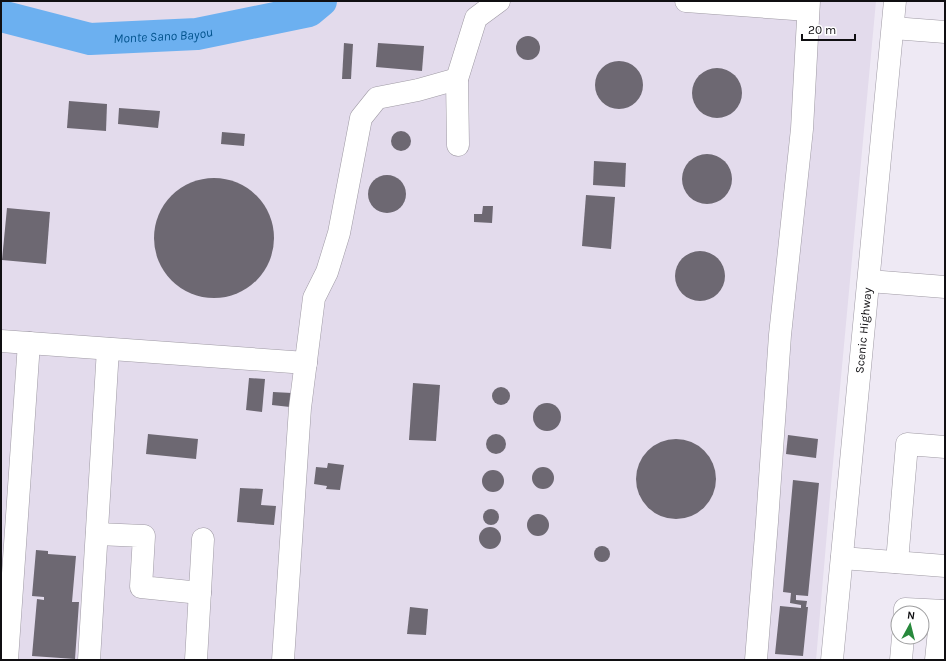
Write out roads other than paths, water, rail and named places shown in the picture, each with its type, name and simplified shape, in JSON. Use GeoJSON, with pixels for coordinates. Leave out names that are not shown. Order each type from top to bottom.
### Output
{"type":"FeatureCollection","features":[{"type":"Feature","properties":{"kind":"main road"},"geometry":{"type":"LineString","coordinates":[[458,144],[457,79],[476,18],[499,1]]}},
{"type":"Feature","properties":{"kind":"main road"},"geometry":{"type":"LineString","coordinates":[[686,1],[809,5],[802,129],[780,335],[768,515],[756,660]]}},
{"type":"Feature","properties":{"kind":"main road","name":"Scenic Highway"},"geometry":{"type":"LineString","coordinates":[[832,660],[895,1]]}},
{"type":"Feature","properties":{"kind":"main road"},"geometry":{"type":"LineString","coordinates":[[893,28],[945,32]]}},
{"type":"Feature","properties":{"kind":"main road"},"geometry":{"type":"LineString","coordinates":[[283,660],[300,408],[314,298],[327,272],[339,233],[361,118],[377,98],[418,90],[457,79]]}},
{"type":"Feature","properties":{"kind":"main road"},"geometry":{"type":"LineString","coordinates":[[869,281],[945,287]]}},
{"type":"Feature","properties":{"kind":"main road"},"geometry":{"type":"LineString","coordinates":[[1,341],[306,363]]}},
{"type":"Feature","properties":{"kind":"main road"},"geometry":{"type":"LineString","coordinates":[[7,660],[6,611],[29,343]]}},
{"type":"Feature","properties":{"kind":"main road"},"geometry":{"type":"LineString","coordinates":[[89,660],[108,349]]}},
{"type":"Feature","properties":{"kind":"main road"},"geometry":{"type":"LineString","coordinates":[[897,562],[907,444],[945,447]]}},
{"type":"Feature","properties":{"kind":"main road"},"geometry":{"type":"LineString","coordinates":[[97,534],[144,536],[141,587],[200,593]]}},
{"type":"Feature","properties":{"kind":"main road"},"geometry":{"type":"LineString","coordinates":[[196,660],[203,539]]}},
{"type":"Feature","properties":{"kind":"main road"},"geometry":{"type":"LineString","coordinates":[[842,558],[945,566]]}},
{"type":"Feature","properties":{"kind":"main road"},"geometry":{"type":"LineString","coordinates":[[930,610],[943,611],[936,660]]}},
{"type":"Feature","properties":{"kind":"main road"},"geometry":{"type":"LineString","coordinates":[[901,660],[902,645]]}},
{"type":"Feature","properties":{"kind":"waterway","name":"Monte Sano Bayou"},"geometry":{"type":"LineString","coordinates":[[1,16],[90,39],[197,34],[309,11],[321,1]]}}]}
